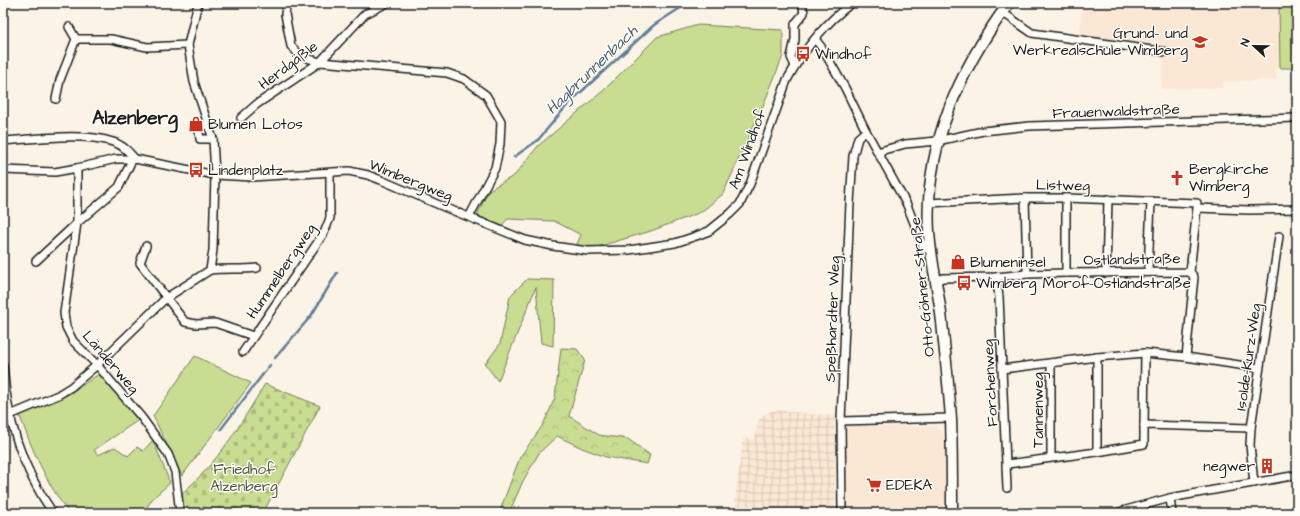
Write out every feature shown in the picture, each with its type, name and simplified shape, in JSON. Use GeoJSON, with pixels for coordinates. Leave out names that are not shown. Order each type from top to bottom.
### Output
{"type":"FeatureCollection","features":[{"type":"Feature","properties":{"kind":"street"},"geometry":{"type":"LineString","coordinates":[[198,3],[188,45],[194,82],[213,139],[215,175],[213,250],[210,270]]}},
{"type":"Feature","properties":{"kind":"street"},"geometry":{"type":"LineString","coordinates":[[287,3],[285,14],[291,46],[299,54],[320,62],[447,73],[464,79],[486,95],[501,121],[500,144],[494,168],[469,217]]}},
{"type":"Feature","properties":{"kind":"street","name":"Herdgäßle"},"geometry":{"type":"LineString","coordinates":[[241,118],[257,104],[320,62],[361,18],[370,11],[387,3]]}},
{"type":"Feature","properties":{"kind":"street"},"geometry":{"type":"LineString","coordinates":[[795,66],[791,57],[795,40],[794,24],[804,13],[802,3]]}},
{"type":"Feature","properties":{"kind":"street","name":"Am Windhof"},"geometry":{"type":"LineString","coordinates":[[497,230],[525,240],[588,251],[629,250],[675,243],[708,231],[725,219],[740,204],[750,184],[786,80],[814,39],[852,3]]}},
{"type":"Feature","properties":{"kind":"street","name":"Otto-Göhner-Straße"},"geometry":{"type":"LineString","coordinates":[[952,513],[951,418],[942,321],[930,248],[928,203],[938,141],[947,110],[962,77],[980,44],[1009,3]]}},
{"type":"Feature","properties":{"kind":"street"},"geometry":{"type":"LineString","coordinates":[[1002,12],[1032,33],[1166,52]]}},
{"type":"Feature","properties":{"kind":"street"},"geometry":{"type":"LineString","coordinates":[[69,27],[76,39]]}},
{"type":"Feature","properties":{"kind":"street"},"geometry":{"type":"LineString","coordinates":[[76,39],[111,39],[147,47],[188,45]]}},
{"type":"Feature","properties":{"kind":"street"},"geometry":{"type":"LineString","coordinates":[[56,99],[60,80],[76,39]]}},
{"type":"Feature","properties":{"kind":"street"},"geometry":{"type":"LineString","coordinates":[[814,39],[822,48],[845,88],[866,131],[906,205],[924,249],[930,248]]}},
{"type":"Feature","properties":{"kind":"street","name":"Frauenwaldstraße"},"geometry":{"type":"LineString","coordinates":[[877,152],[905,144],[938,141],[983,131],[1029,126],[1297,118]]}},
{"type":"Feature","properties":{"kind":"street"},"geometry":{"type":"LineString","coordinates":[[207,124],[198,126],[200,139],[213,139]]}},
{"type":"Feature","properties":{"kind":"street","name":"Speßhardter Weg"},"geometry":{"type":"LineString","coordinates":[[842,513],[841,421],[853,156],[858,138],[866,131]]}},
{"type":"Feature","properties":{"kind":"street"},"geometry":{"type":"LineString","coordinates":[[3,141],[52,138],[90,138],[114,142],[125,148],[133,159],[119,187],[77,223],[36,262]]}},
{"type":"Feature","properties":{"kind":"street","name":"Wimbergweg"},"geometry":{"type":"LineString","coordinates":[[3,170],[55,172],[116,159],[133,159],[215,175],[252,177],[349,171],[368,175],[497,230]]}},
{"type":"Feature","properties":{"kind":"street","name":"Länderweg"},"geometry":{"type":"LineString","coordinates":[[77,168],[77,223],[64,313],[66,327],[73,341],[97,365],[142,418],[168,454],[176,472],[180,513]]}},
{"type":"Feature","properties":{"kind":"street","name":"Hummelbergweg"},"geometry":{"type":"LineString","coordinates":[[243,352],[324,233],[330,218],[330,173]]}},
{"type":"Feature","properties":{"kind":"street"},"geometry":{"type":"LineString","coordinates":[[1025,198],[1027,274]]}},
{"type":"Feature","properties":{"kind":"street","name":"Listweg"},"geometry":{"type":"LineString","coordinates":[[928,203],[1025,198],[1108,199],[1197,203]]}},
{"type":"Feature","properties":{"kind":"street"},"geometry":{"type":"LineString","coordinates":[[1066,198],[1066,273]]}},
{"type":"Feature","properties":{"kind":"street"},"geometry":{"type":"LineString","coordinates":[[1106,273],[1108,199]]}},
{"type":"Feature","properties":{"kind":"street"},"geometry":{"type":"LineString","coordinates":[[1148,272],[1151,201]]}},
{"type":"Feature","properties":{"kind":"street","name":"Ostlandstraße"},"geometry":{"type":"LineString","coordinates":[[935,281],[943,278],[996,277],[1027,274],[1190,272],[1197,208],[1249,210],[1297,209]]}},
{"type":"Feature","properties":{"kind":"street","name":"Isolde-Kurz-Weg"},"geometry":{"type":"LineString","coordinates":[[1254,483],[1250,445],[1251,428],[1280,236]]}},
{"type":"Feature","properties":{"kind":"street","name":"Hummelbergweg"},"geometry":{"type":"LineString","coordinates":[[146,246],[140,263],[185,322],[196,324],[215,323],[253,336]]}},
{"type":"Feature","properties":{"kind":"street"},"geometry":{"type":"LineString","coordinates":[[6,416],[58,395],[71,387],[97,365],[166,298],[210,270],[225,268],[243,270],[257,268]]}},
{"type":"Feature","properties":{"kind":"street"},"geometry":{"type":"LineString","coordinates":[[1186,357],[1194,277],[1190,272]]}},
{"type":"Feature","properties":{"kind":"street","name":"Forchenweg"},"geometry":{"type":"LineString","coordinates":[[996,277],[999,297],[1007,488]]}},
{"type":"Feature","properties":{"kind":"street"},"geometry":{"type":"LineString","coordinates":[[1002,369],[1097,357],[1144,354],[1186,357],[1259,368]]}},
{"type":"Feature","properties":{"kind":"street"},"geometry":{"type":"LineString","coordinates":[[1007,464],[1097,452],[1146,443],[1144,425],[1144,354]]}},
{"type":"Feature","properties":{"kind":"street"},"geometry":{"type":"LineString","coordinates":[[1097,357],[1097,452]]}},
{"type":"Feature","properties":{"kind":"street","name":"Tannenweg"},"geometry":{"type":"LineString","coordinates":[[1051,363],[1051,457]]}},
{"type":"Feature","properties":{"kind":"street"},"geometry":{"type":"LineString","coordinates":[[3,365],[6,416],[28,472],[41,496],[53,513]]}},
{"type":"Feature","properties":{"kind":"street"},"geometry":{"type":"LineString","coordinates":[[841,421],[951,418]]}},
{"type":"Feature","properties":{"kind":"street"},"geometry":{"type":"LineString","coordinates":[[1144,425],[1251,428]]}},
{"type":"Feature","properties":{"kind":"street"},"geometry":{"type":"LineString","coordinates":[[1115,513],[1170,498],[1297,475]]}},
{"type":"Feature","properties":{"kind":"street"},"geometry":{"type":"LineString","coordinates":[[1170,498],[1172,513]]}},
{"type":"Feature","properties":{"kind":"shaded area","name":"Grund- und Werkrealschule Wimberg"},"geometry":{"type":"Polygon","coordinates":[[[1072,3],[1279,3],[1280,68],[1276,68],[1277,80],[1223,82],[1223,88],[1161,89],[1164,48],[1078,37],[1083,4],[1072,3]]]}},
{"type":"Feature","properties":{"kind":"shaded area"},"geometry":{"type":"Polygon","coordinates":[[[774,410],[835,416],[835,513],[735,513],[736,492],[743,438],[755,439],[758,421],[763,415],[774,410]]]}},
{"type":"Feature","properties":{"kind":"shaded area"},"geometry":{"type":"Polygon","coordinates":[[[848,426],[936,426],[943,433],[945,444],[945,500],[940,513],[845,513],[844,433],[848,426]]]}},
{"type":"Feature","properties":{"kind":"green space"},"geometry":{"type":"Polygon","coordinates":[[[1279,3],[1297,3],[1297,68],[1280,68],[1279,3]]]}},
{"type":"Feature","properties":{"kind":"green space"},"geometry":{"type":"Polygon","coordinates":[[[698,25],[783,30],[783,56],[765,101],[723,194],[701,212],[651,231],[597,247],[576,246],[581,235],[554,221],[508,219],[500,227],[482,220],[478,213],[489,190],[515,175],[538,146],[604,90],[657,37],[698,25]]]}},
{"type":"Feature","properties":{"kind":"green space"},"geometry":{"type":"Polygon","coordinates":[[[527,279],[554,280],[553,346],[541,343],[536,287],[498,381],[485,364],[500,344],[510,296],[527,279]]]}},
{"type":"Feature","properties":{"kind":"green space"},"geometry":{"type":"Polygon","coordinates":[[[561,348],[577,349],[585,360],[569,416],[599,435],[628,439],[650,455],[647,464],[606,457],[557,436],[539,453],[523,481],[509,513],[499,513],[520,457],[543,425],[555,398],[561,348]]]}},
{"type":"Feature","properties":{"kind":"green space"},"geometry":{"type":"Polygon","coordinates":[[[195,356],[251,383],[182,476],[153,416],[195,356]]]}},
{"type":"Feature","properties":{"kind":"green space"},"geometry":{"type":"Polygon","coordinates":[[[99,374],[140,419],[94,450],[98,455],[115,447],[128,456],[137,447],[143,451],[153,440],[170,483],[153,498],[143,513],[69,513],[46,478],[19,414],[69,394],[99,374]]]}},
{"type":"Feature","properties":{"kind":"green space","name":"Friedhof Alzenberg"},"geometry":{"type":"Polygon","coordinates":[[[265,384],[320,406],[263,513],[181,513],[181,494],[206,470],[228,443],[265,384]]]}},
{"type":"Feature","properties":{"kind":"waterway","name":"Hagbrunnenbach"},"geometry":{"type":"LineString","coordinates":[[514,157],[538,140],[569,103],[654,25],[688,3]]}},
{"type":"Feature","properties":{"kind":"waterway","name":"Hagbrunnenbach"},"geometry":{"type":"LineString","coordinates":[[275,358],[311,316],[337,273]]}},
{"type":"Feature","properties":{"kind":"waterway","name":"Hagbrunnenbach"},"geometry":{"type":"LineString","coordinates":[[221,429],[270,365]]}},
{"type":"Feature","properties":{"kind":"place","name":"Grund- und Werkrealschule Wimberg"},"geometry":{"type":"Point","coordinates":[1200,42]}},
{"type":"Feature","properties":{"kind":"place","name":"Windhof"},"geometry":{"type":"Point","coordinates":[803,54]}},
{"type":"Feature","properties":{"kind":"place","name":"Blumen Lotos"},"geometry":{"type":"Point","coordinates":[196,124]}},
{"type":"Feature","properties":{"kind":"place","name":"Lindenplatz"},"geometry":{"type":"Point","coordinates":[196,170]}},
{"type":"Feature","properties":{"kind":"place","name":"Bergkirche Wimberg"},"geometry":{"type":"Point","coordinates":[1177,178]}},
{"type":"Feature","properties":{"kind":"place","name":"Blumeninsel"},"geometry":{"type":"Point","coordinates":[958,262]}},
{"type":"Feature","properties":{"kind":"place","name":"Wimberg Morof-Ostlandstraße"},"geometry":{"type":"Point","coordinates":[964,283]}},
{"type":"Feature","properties":{"kind":"place","name":"negwer"},"geometry":{"type":"Point","coordinates":[1267,466]}},
{"type":"Feature","properties":{"kind":"place","name":"EDEKA"},"geometry":{"type":"Point","coordinates":[874,485]}},
{"type":"Feature","properties":{"kind":"district","name":"Alzenberg"},"geometry":{"type":"Point","coordinates":[135,117]}}]}
